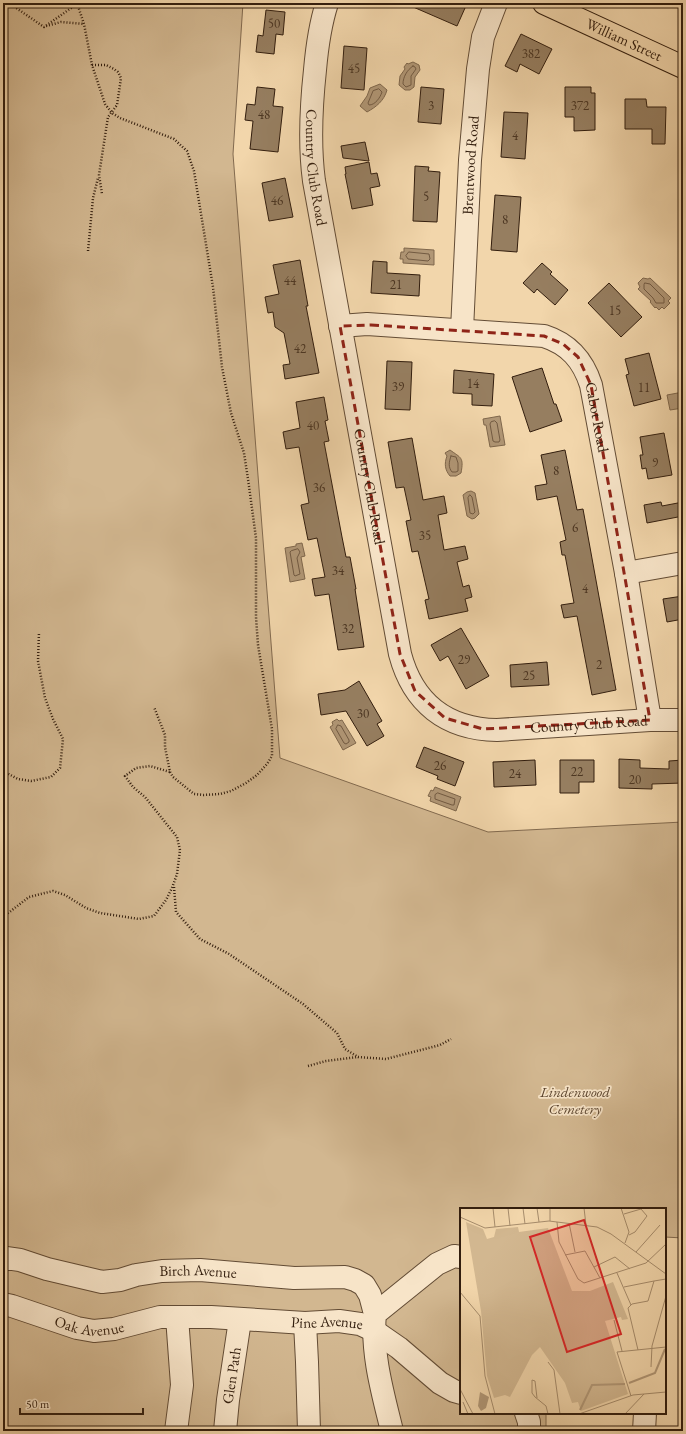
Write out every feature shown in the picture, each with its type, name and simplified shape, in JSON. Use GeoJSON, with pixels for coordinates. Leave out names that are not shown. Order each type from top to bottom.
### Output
{"type":"FeatureCollection","features":[{"type":"Feature","properties":{"kind":"main road","name":"William Street"},"geometry":{"type":"LineString","coordinates":[[544,3],[683,67]]}},
{"type":"Feature","properties":{"kind":"street","name":"Country Club Road"},"geometry":{"type":"LineString","coordinates":[[327,3],[318,40],[313,86],[310,141],[311,162],[316,201],[400,654],[406,673],[415,691],[434,710],[445,718],[470,727],[483,729],[504,729],[650,720],[683,720]]}},
{"type":"Feature","properties":{"kind":"street","name":"Brentwood Road"},"geometry":{"type":"LineString","coordinates":[[462,330],[470,160],[476,81],[483,37],[496,3]]}},
{"type":"Feature","properties":{"kind":"street","name":"Cabot Road"},"geometry":{"type":"LineString","coordinates":[[340,326],[367,324],[544,336],[571,350],[584,366],[590,385],[626,573],[650,720]]}},
{"type":"Feature","properties":{"kind":"street"},"geometry":{"type":"LineString","coordinates":[[626,573],[683,563]]}},
{"type":"Feature","properties":{"kind":"street"},"geometry":{"type":"LineString","coordinates":[[460,1257],[454,1256],[437,1264],[374,1322],[399,1348],[440,1382],[454,1391],[460,1393]]}},
{"type":"Feature","properties":{"kind":"street","name":"Birch Avenue"},"geometry":{"type":"LineString","coordinates":[[3,1260],[6,1258],[20,1260],[47,1269],[102,1282],[120,1280],[136,1275],[162,1271],[200,1270],[294,1278],[345,1277],[364,1285],[370,1295],[374,1322]]}},
{"type":"Feature","properties":{"kind":"street","name":"Oak Avenue"},"geometry":{"type":"LineString","coordinates":[[3,1304],[77,1328],[94,1331],[114,1330],[160,1317],[177,1317]]}},
{"type":"Feature","properties":{"kind":"street"},"geometry":{"type":"LineString","coordinates":[[176,1431],[182,1385],[177,1317]]}},
{"type":"Feature","properties":{"kind":"street","name":"Pine Avenue"},"geometry":{"type":"LineString","coordinates":[[177,1317],[212,1317],[305,1323],[339,1322],[360,1324],[374,1322],[376,1355],[392,1431]]}},
{"type":"Feature","properties":{"kind":"street","name":"Glen Path"},"geometry":{"type":"LineString","coordinates":[[225,1431],[240,1320]]}},
{"type":"Feature","properties":{"kind":"street"},"geometry":{"type":"LineString","coordinates":[[305,1323],[309,1431]]}},
{"type":"Feature","properties":{"kind":"street"},"geometry":{"type":"LineString","coordinates":[[526,1414],[529,1422],[529,1431]]}},
{"type":"Feature","properties":{"kind":"street"},"geometry":{"type":"LineString","coordinates":[[644,1431],[645,1414]]}},
{"type":"Feature","properties":{"kind":"path"},"geometry":{"type":"LineString","coordinates":[[9,3],[44,27]]}},
{"type":"Feature","properties":{"kind":"path"},"geometry":{"type":"LineString","coordinates":[[44,27],[77,3],[84,24],[92,64],[105,104],[112,113],[120,118],[174,139],[187,151],[194,171],[213,287],[222,367],[230,413],[244,453],[256,538],[256,617],[258,645],[272,729],[272,756],[257,775],[231,791],[220,794],[194,794],[170,772],[165,746],[165,735],[154,707]]}},
{"type":"Feature","properties":{"kind":"path"},"geometry":{"type":"LineString","coordinates":[[44,27],[61,22],[84,24]]}},
{"type":"Feature","properties":{"kind":"path"},"geometry":{"type":"LineString","coordinates":[[88,250],[93,198],[99,175],[108,117],[117,105],[121,78],[120,74],[106,65],[92,64]]}},
{"type":"Feature","properties":{"kind":"path"},"geometry":{"type":"LineString","coordinates":[[99,175],[102,194]]}},
{"type":"Feature","properties":{"kind":"path"},"geometry":{"type":"LineString","coordinates":[[3,771],[18,779],[31,781],[51,777],[60,768],[63,740],[45,698],[38,661],[38,632]]}},
{"type":"Feature","properties":{"kind":"path"},"geometry":{"type":"LineString","coordinates":[[3,917],[30,897],[53,891],[65,895],[86,908],[100,913],[139,919],[154,916],[166,900],[177,874],[180,850],[178,837],[145,796],[132,787],[125,776],[136,768],[150,766],[170,772]]}},
{"type":"Feature","properties":{"kind":"path"},"geometry":{"type":"LineString","coordinates":[[173,884],[176,912],[200,939],[229,954],[303,1004],[337,1033],[345,1049],[358,1057]]}},
{"type":"Feature","properties":{"kind":"path"},"geometry":{"type":"LineString","coordinates":[[308,1066],[326,1061],[358,1057],[386,1059],[440,1045],[451,1039]]}},
{"type":"Feature","properties":{"kind":"highlighted area"},"geometry":{"type":"Polygon","coordinates":[[[371,325],[544,336],[563,344],[578,357],[591,385],[650,720],[483,729],[445,718],[415,691],[400,654],[340,326],[371,325]]]}},
{"type":"Feature","properties":{"kind":"green space","name":"Lindenwood Cemetery"},"geometry":{"type":"Polygon","coordinates":[[[3,3],[243,3],[233,154],[280,758],[488,832],[683,822],[683,1238],[666,1237],[666,1208],[460,1208],[460,1414],[546,1414],[546,1431],[3,1431],[3,3]]]}},
{"type":"Feature","properties":{"kind":"water"},"geometry":{"type":"Polygon","coordinates":[[[648,3],[673,3],[660,7],[648,3]]]}},
{"type":"Feature","properties":{"kind":"water"},"geometry":{"type":"Polygon","coordinates":[[[413,62],[419,65],[420,70],[415,77],[414,87],[410,90],[405,90],[399,85],[400,76],[407,63],[413,62]]]}},
{"type":"Feature","properties":{"kind":"water"},"geometry":{"type":"Polygon","coordinates":[[[380,84],[387,90],[386,94],[374,108],[367,112],[360,106],[367,96],[370,88],[380,84]]]}},
{"type":"Feature","properties":{"kind":"water"},"geometry":{"type":"Polygon","coordinates":[[[404,248],[434,250],[434,265],[403,263],[403,259],[400,259],[401,252],[404,252],[404,248]]]}},
{"type":"Feature","properties":{"kind":"water"},"geometry":{"type":"Polygon","coordinates":[[[643,278],[650,278],[671,298],[668,301],[670,303],[664,309],[662,307],[659,310],[656,307],[655,308],[650,302],[651,301],[638,289],[640,287],[638,283],[643,278]]]}},
{"type":"Feature","properties":{"kind":"water"},"geometry":{"type":"Polygon","coordinates":[[[683,392],[683,408],[670,410],[667,395],[683,392]]]}},
{"type":"Feature","properties":{"kind":"water"},"geometry":{"type":"Polygon","coordinates":[[[500,416],[505,445],[490,447],[486,425],[484,425],[483,419],[500,416]]]}},
{"type":"Feature","properties":{"kind":"water"},"geometry":{"type":"Polygon","coordinates":[[[450,450],[461,458],[462,461],[461,473],[456,476],[450,476],[446,467],[447,456],[445,453],[450,450]]]}},
{"type":"Feature","properties":{"kind":"water"},"geometry":{"type":"Polygon","coordinates":[[[471,491],[475,493],[479,514],[472,519],[467,516],[463,495],[471,491]]]}},
{"type":"Feature","properties":{"kind":"water"},"geometry":{"type":"Polygon","coordinates":[[[302,543],[305,556],[301,557],[305,579],[290,582],[285,548],[302,543]]]}},
{"type":"Feature","properties":{"kind":"water"},"geometry":{"type":"Polygon","coordinates":[[[337,719],[339,721],[342,720],[356,743],[343,750],[330,727],[333,725],[332,722],[337,719]]]}},
{"type":"Feature","properties":{"kind":"water"},"geometry":{"type":"Polygon","coordinates":[[[435,787],[461,797],[456,811],[430,801],[431,797],[428,796],[431,790],[433,791],[435,787]]]}},
{"type":"Feature","properties":{"kind":"building"},"geometry":{"type":"Polygon","coordinates":[[[404,3],[454,3],[465,8],[457,26],[404,3]]]}},
{"type":"Feature","properties":{"kind":"building"},"geometry":{"type":"Polygon","coordinates":[[[266,10],[285,12],[283,35],[276,34],[274,54],[256,52],[258,35],[263,36],[266,10]]]}},
{"type":"Feature","properties":{"kind":"building"},"geometry":{"type":"Polygon","coordinates":[[[521,34],[552,49],[539,74],[520,64],[517,72],[505,66],[521,34]]]}},
{"type":"Feature","properties":{"kind":"building"},"geometry":{"type":"Polygon","coordinates":[[[344,46],[367,48],[364,90],[341,88],[344,46]]]}},
{"type":"Feature","properties":{"kind":"building"},"geometry":{"type":"Polygon","coordinates":[[[257,87],[275,89],[273,106],[283,107],[278,152],[250,149],[253,121],[245,120],[247,104],[255,105],[257,87]]]}},
{"type":"Feature","properties":{"kind":"building"},"geometry":{"type":"Polygon","coordinates":[[[421,87],[444,89],[441,124],[418,122],[421,87]]]}},
{"type":"Feature","properties":{"kind":"building"},"geometry":{"type":"Polygon","coordinates":[[[565,87],[591,87],[591,93],[595,93],[595,130],[574,131],[574,117],[565,117],[565,87]]]}},
{"type":"Feature","properties":{"kind":"building"},"geometry":{"type":"Polygon","coordinates":[[[625,99],[646,99],[647,107],[666,107],[665,144],[652,144],[652,129],[625,129],[625,99]]]}},
{"type":"Feature","properties":{"kind":"building"},"geometry":{"type":"Polygon","coordinates":[[[504,112],[528,113],[525,159],[501,157],[504,112]]]}},
{"type":"Feature","properties":{"kind":"building"},"geometry":{"type":"Polygon","coordinates":[[[365,142],[369,161],[343,158],[341,146],[365,142]]]}},
{"type":"Feature","properties":{"kind":"building"},"geometry":{"type":"Polygon","coordinates":[[[369,162],[371,174],[377,173],[380,186],[370,188],[373,205],[352,209],[345,167],[369,162]]]}},
{"type":"Feature","properties":{"kind":"building"},"geometry":{"type":"Polygon","coordinates":[[[415,166],[429,167],[428,171],[440,172],[437,222],[413,221],[415,166]]]}},
{"type":"Feature","properties":{"kind":"building"},"geometry":{"type":"Polygon","coordinates":[[[285,178],[293,217],[269,221],[262,183],[285,178]]]}},
{"type":"Feature","properties":{"kind":"building"},"geometry":{"type":"Polygon","coordinates":[[[495,195],[521,197],[517,252],[491,250],[495,195]]]}},
{"type":"Feature","properties":{"kind":"building"},"geometry":{"type":"Polygon","coordinates":[[[300,260],[308,306],[306,306],[319,373],[285,379],[283,365],[290,364],[284,333],[275,327],[273,312],[268,313],[265,297],[279,294],[273,265],[300,260]]]}},
{"type":"Feature","properties":{"kind":"building"},"geometry":{"type":"Polygon","coordinates":[[[373,261],[387,262],[387,273],[420,275],[419,296],[371,293],[373,261]]]}},
{"type":"Feature","properties":{"kind":"building"},"geometry":{"type":"Polygon","coordinates":[[[542,263],[552,272],[550,274],[568,290],[555,305],[537,289],[534,293],[523,283],[542,263]]]}},
{"type":"Feature","properties":{"kind":"building"},"geometry":{"type":"Polygon","coordinates":[[[609,283],[642,317],[621,337],[588,303],[609,283]]]}},
{"type":"Feature","properties":{"kind":"building"},"geometry":{"type":"Polygon","coordinates":[[[649,353],[661,399],[634,406],[626,375],[629,374],[625,359],[649,353]]]}},
{"type":"Feature","properties":{"kind":"building"},"geometry":{"type":"Polygon","coordinates":[[[387,361],[412,362],[410,410],[385,409],[387,361]]]}},
{"type":"Feature","properties":{"kind":"building"},"geometry":{"type":"Polygon","coordinates":[[[542,368],[554,404],[556,404],[562,421],[530,432],[512,377],[542,368]]]}},
{"type":"Feature","properties":{"kind":"building"},"geometry":{"type":"Polygon","coordinates":[[[454,370],[494,374],[492,406],[472,405],[472,394],[453,393],[454,370]]]}},
{"type":"Feature","properties":{"kind":"building"},"geometry":{"type":"Polygon","coordinates":[[[324,397],[328,420],[325,421],[329,441],[324,442],[346,557],[350,557],[364,647],[338,650],[329,594],[315,596],[312,579],[325,577],[317,538],[308,540],[301,505],[309,503],[299,447],[286,449],[283,432],[300,428],[296,402],[324,397]]]}},
{"type":"Feature","properties":{"kind":"building"},"geometry":{"type":"Polygon","coordinates":[[[664,433],[672,475],[648,479],[646,468],[642,469],[640,455],[643,455],[640,437],[664,433]]]}},
{"type":"Feature","properties":{"kind":"building"},"geometry":{"type":"Polygon","coordinates":[[[412,438],[423,500],[444,496],[447,513],[438,515],[444,550],[465,546],[468,559],[457,562],[463,587],[469,585],[472,597],[465,599],[468,611],[429,619],[425,600],[429,599],[418,551],[412,552],[406,521],[411,520],[404,487],[396,488],[388,442],[412,438]]]}},
{"type":"Feature","properties":{"kind":"building"},"geometry":{"type":"Polygon","coordinates":[[[565,450],[577,510],[583,509],[616,690],[592,695],[577,616],[564,618],[561,605],[574,603],[565,555],[562,555],[560,542],[566,540],[557,496],[537,500],[535,486],[547,484],[541,455],[565,450]]]}},
{"type":"Feature","properties":{"kind":"building"},"geometry":{"type":"Polygon","coordinates":[[[661,502],[662,506],[683,502],[683,516],[647,523],[644,505],[661,502]]]}},
{"type":"Feature","properties":{"kind":"building"},"geometry":{"type":"Polygon","coordinates":[[[683,596],[683,619],[667,622],[663,599],[683,596]]]}},
{"type":"Feature","properties":{"kind":"building"},"geometry":{"type":"Polygon","coordinates":[[[461,628],[489,676],[466,689],[448,656],[440,661],[431,645],[461,628]]]}},
{"type":"Feature","properties":{"kind":"building"},"geometry":{"type":"Polygon","coordinates":[[[547,662],[549,685],[511,687],[510,665],[547,662]]]}},
{"type":"Feature","properties":{"kind":"building"},"geometry":{"type":"Polygon","coordinates":[[[359,681],[382,721],[377,724],[384,736],[367,746],[346,711],[321,715],[318,694],[345,690],[359,681]]]}},
{"type":"Feature","properties":{"kind":"building"},"geometry":{"type":"Polygon","coordinates":[[[424,747],[464,762],[455,786],[437,779],[438,776],[416,767],[424,747]]]}},
{"type":"Feature","properties":{"kind":"building"},"geometry":{"type":"Polygon","coordinates":[[[619,759],[640,760],[640,768],[669,769],[669,761],[683,760],[683,783],[652,784],[652,789],[619,788],[619,759]]]}},
{"type":"Feature","properties":{"kind":"building"},"geometry":{"type":"Polygon","coordinates":[[[535,760],[536,785],[494,787],[493,762],[535,760]]]}},
{"type":"Feature","properties":{"kind":"building"},"geometry":{"type":"Polygon","coordinates":[[[560,760],[594,760],[594,782],[579,782],[579,793],[560,793],[560,760]]]}}]}
